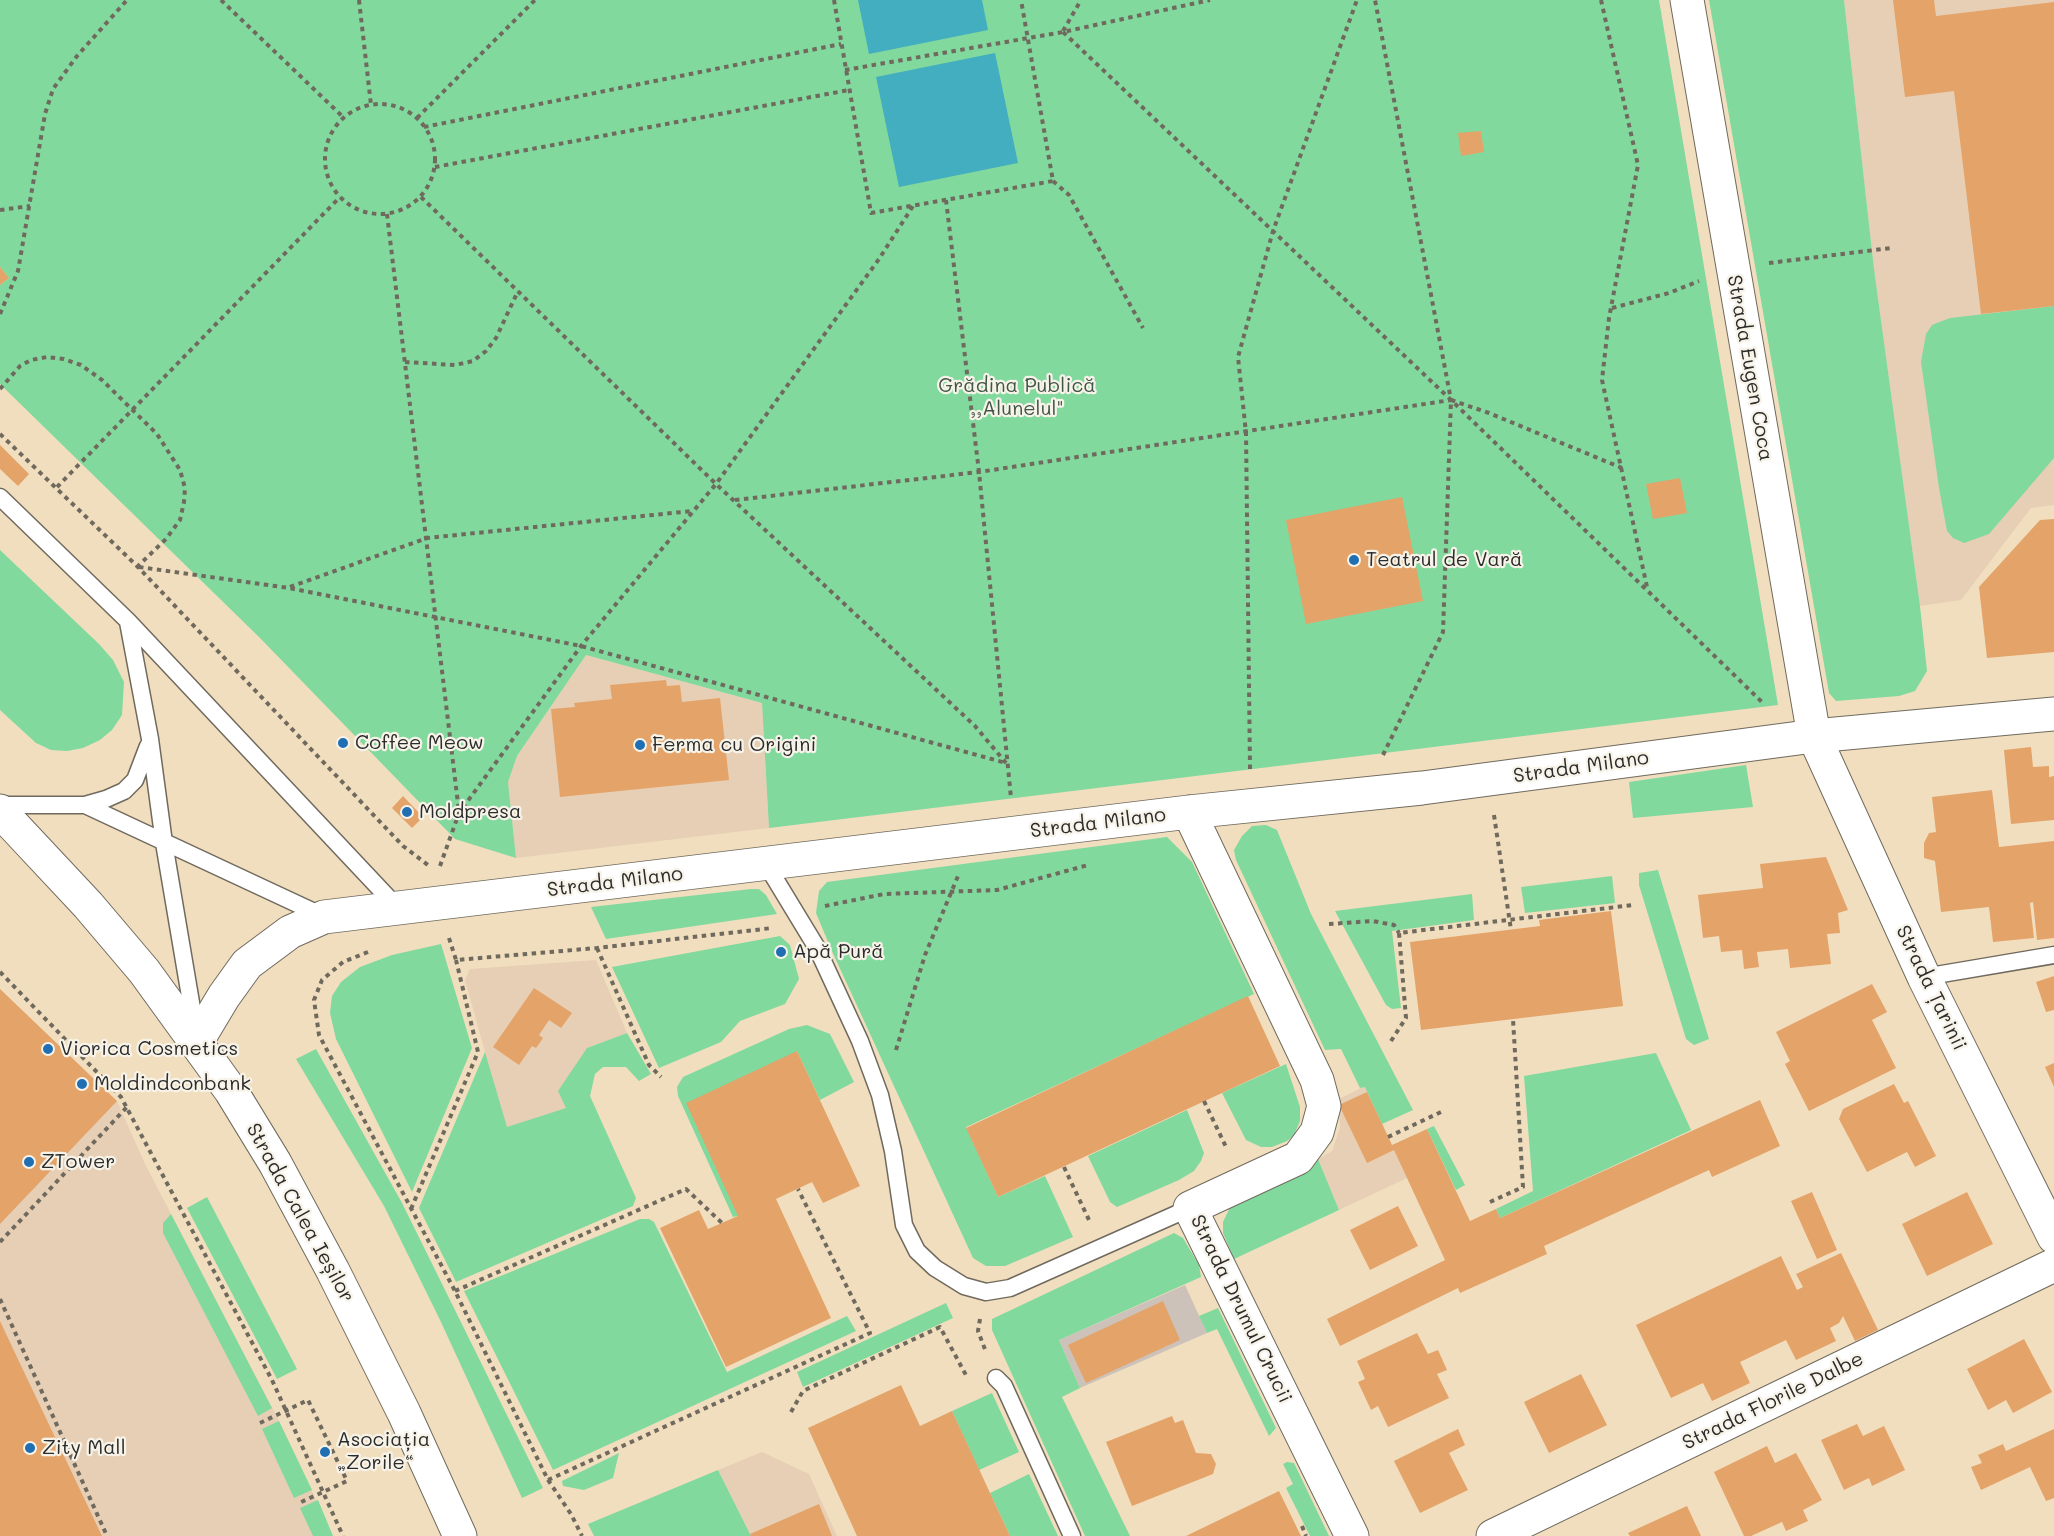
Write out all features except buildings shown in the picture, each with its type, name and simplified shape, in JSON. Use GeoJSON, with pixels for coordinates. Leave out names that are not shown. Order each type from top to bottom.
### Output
{"type":"FeatureCollection","features":[{"type":"Feature","properties":{"kind":"street","name":"Strada Eugen Coca"},"geometry":{"type":"LineString","coordinates":[[1687,0],[1814,736]]}},
{"type":"Feature","properties":{"kind":"street","name":"Strada Milano"},"geometry":{"type":"LineString","coordinates":[[197,1041],[224,996],[247,964],[290,932],[324,917],[1189,812],[1489,780],[1814,736],[2054,714]]}},
{"type":"Feature","properties":{"kind":"street","name":"Strada Țarinii"},"geometry":{"type":"LineString","coordinates":[[1814,736],[1924,977],[2054,1237]]}},
{"type":"Feature","properties":{"kind":"street","name":"Strada Calea Ieșilor"},"geometry":{"type":"LineString","coordinates":[[0,811],[88,905],[144,971],[197,1041],[275,1163],[328,1261],[404,1413],[460,1536]]}},
{"type":"Feature","properties":{"kind":"street","name":"Strada Drumul Crucii"},"geometry":{"type":"LineString","coordinates":[[1189,812],[1317,1080],[1324,1106],[1317,1132],[1298,1158],[1190,1208],[1352,1536]]}},
{"type":"Feature","properties":{"kind":"street","name":"Strada Florile Dalbe"},"geometry":{"type":"LineString","coordinates":[[1493,1536],[2054,1265]]}},
{"type":"Feature","properties":{"kind":"lane"},"geometry":{"type":"LineString","coordinates":[[0,497],[128,621],[397,907]]}},
{"type":"Feature","properties":{"kind":"lane"},"geometry":{"type":"LineString","coordinates":[[128,621],[150,739],[164,843],[197,1041]]}},
{"type":"Feature","properties":{"kind":"lane"},"geometry":{"type":"LineString","coordinates":[[0,805],[85,805],[124,791],[135,780],[145,760],[150,739]]}},
{"type":"Feature","properties":{"kind":"lane"},"geometry":{"type":"LineString","coordinates":[[85,805],[324,917]]}},
{"type":"Feature","properties":{"kind":"lane"},"geometry":{"type":"LineString","coordinates":[[766,864],[796,913],[860,1041],[880,1095],[893,1151],[904,1225],[917,1251],[935,1268],[964,1286],[986,1292],[1010,1288],[1190,1208]]}},
{"type":"Feature","properties":{"kind":"lane"},"geometry":{"type":"LineString","coordinates":[[1924,977],[2054,955]]}},
{"type":"Feature","properties":{"kind":"lane"},"geometry":{"type":"LineString","coordinates":[[996,1378],[1004,1386],[1072,1536]]}},
{"type":"Feature","properties":{"kind":"path"},"geometry":{"type":"LineString","coordinates":[[0,314],[18,271],[45,114],[53,89],[77,56],[127,0]]}},
{"type":"Feature","properties":{"kind":"path"},"geometry":{"type":"LineString","coordinates":[[221,0],[343,117]]}},
{"type":"Feature","properties":{"kind":"path"},"geometry":{"type":"LineString","coordinates":[[359,0],[371,105]]}},
{"type":"Feature","properties":{"kind":"path"},"geometry":{"type":"LineString","coordinates":[[417,118],[535,0]]}},
{"type":"Feature","properties":{"kind":"path"},"geometry":{"type":"LineString","coordinates":[[834,0],[871,213],[1053,181]]}},
{"type":"Feature","properties":{"kind":"path"},"geometry":{"type":"LineString","coordinates":[[1021,0],[1053,181],[1069,195],[1143,328]]}},
{"type":"Feature","properties":{"kind":"path"},"geometry":{"type":"LineString","coordinates":[[1063,32],[1081,0]]}},
{"type":"Feature","properties":{"kind":"path"},"geometry":{"type":"LineString","coordinates":[[845,70],[1063,32],[1210,0]]}},
{"type":"Feature","properties":{"kind":"path"},"geometry":{"type":"LineString","coordinates":[[1250,771],[1246,433],[1238,357],[1273,231],[1357,0]]}},
{"type":"Feature","properties":{"kind":"path"},"geometry":{"type":"LineString","coordinates":[[1375,0],[1451,400],[1443,632],[1382,757]]}},
{"type":"Feature","properties":{"kind":"path"},"geometry":{"type":"LineString","coordinates":[[1601,0],[1638,165],[1611,308],[1602,380],[1623,468],[1647,589]]}},
{"type":"Feature","properties":{"kind":"path"},"geometry":{"type":"LineString","coordinates":[[1063,32],[1451,400],[1765,705]]}},
{"type":"Feature","properties":{"kind":"path"},"geometry":{"type":"LineString","coordinates":[[424,127],[841,44]]}},
{"type":"Feature","properties":{"kind":"path"},"geometry":{"type":"LineString","coordinates":[[435,167],[849,90]]}},
{"type":"Feature","properties":{"kind":"path"},"geometry":{"type":"LineString","coordinates":[[387,104],[403,108],[417,118],[435,148],[435,167],[430,183],[421,197],[405,208],[387,214],[370,214],[354,208],[340,197],[326,172],[324,158],[332,131],[343,117],[371,105],[387,104]]}},
{"type":"Feature","properties":{"kind":"path"},"geometry":{"type":"LineString","coordinates":[[57,487],[340,197]]}},
{"type":"Feature","properties":{"kind":"path"},"geometry":{"type":"LineString","coordinates":[[421,197],[716,484],[975,726],[1006,763]]}},
{"type":"Feature","properties":{"kind":"path"},"geometry":{"type":"LineString","coordinates":[[946,200],[979,472],[1006,763],[1013,810]]}},
{"type":"Feature","properties":{"kind":"path"},"geometry":{"type":"LineString","coordinates":[[0,210],[30,206]]}},
{"type":"Feature","properties":{"kind":"path"},"geometry":{"type":"LineString","coordinates":[[438,871],[459,813],[581,646],[716,484],[879,259],[913,206]]}},
{"type":"Feature","properties":{"kind":"path"},"geometry":{"type":"LineString","coordinates":[[387,214],[459,813]]}},
{"type":"Feature","properties":{"kind":"path"},"geometry":{"type":"LineString","coordinates":[[1759,265],[1891,248]]}},
{"type":"Feature","properties":{"kind":"path"},"geometry":{"type":"LineString","coordinates":[[1611,308],[1668,293],[1705,279]]}},
{"type":"Feature","properties":{"kind":"path"},"geometry":{"type":"LineString","coordinates":[[405,362],[455,364],[473,361],[486,351],[496,338],[518,291]]}},
{"type":"Feature","properties":{"kind":"path"},"geometry":{"type":"LineString","coordinates":[[0,390],[20,366],[31,360],[47,357],[81,365],[102,380],[133,408],[157,434],[180,470],[185,488],[180,520],[166,539],[137,566]]}},
{"type":"Feature","properties":{"kind":"path"},"geometry":{"type":"LineString","coordinates":[[735,500],[979,472],[1451,400],[1489,413],[1623,468]]}},
{"type":"Feature","properties":{"kind":"path"},"geometry":{"type":"LineString","coordinates":[[0,434],[137,566],[403,846],[429,866]]}},
{"type":"Feature","properties":{"kind":"path"},"geometry":{"type":"LineString","coordinates":[[289,588],[427,537],[693,510]]}},
{"type":"Feature","properties":{"kind":"path"},"geometry":{"type":"LineString","coordinates":[[137,566],[289,588],[581,646],[1006,763]]}},
{"type":"Feature","properties":{"kind":"path"},"geometry":{"type":"LineString","coordinates":[[1489,780],[1511,930]]}},
{"type":"Feature","properties":{"kind":"path"},"geometry":{"type":"LineString","coordinates":[[880,1095],[910,1011],[925,955],[952,893],[971,839]]}},
{"type":"Feature","properties":{"kind":"path"},"geometry":{"type":"LineString","coordinates":[[456,960],[597,948],[775,928],[796,913],[884,894],[997,890],[1091,864]]}},
{"type":"Feature","properties":{"kind":"path"},"geometry":{"type":"LineString","coordinates":[[1399,933],[1633,905]]}},
{"type":"Feature","properties":{"kind":"path"},"geometry":{"type":"LineString","coordinates":[[1329,924],[1373,921],[1394,925],[1399,933],[1406,1018],[1391,1041]]}},
{"type":"Feature","properties":{"kind":"path"},"geometry":{"type":"LineString","coordinates":[[411,1209],[478,1052],[456,960],[447,935]]}},
{"type":"Feature","properties":{"kind":"path"},"geometry":{"type":"LineString","coordinates":[[377,948],[343,962],[322,980],[314,1000],[318,1035],[455,1291],[548,1480],[571,1514],[582,1536]]}},
{"type":"Feature","properties":{"kind":"path"},"geometry":{"type":"LineString","coordinates":[[597,948],[649,1065],[661,1077]]}},
{"type":"Feature","properties":{"kind":"path"},"geometry":{"type":"LineString","coordinates":[[0,972],[121,1096],[286,1410],[343,1536]]}},
{"type":"Feature","properties":{"kind":"path"},"geometry":{"type":"LineString","coordinates":[[1490,1202],[1523,1187],[1513,1019]]}},
{"type":"Feature","properties":{"kind":"path"},"geometry":{"type":"LineString","coordinates":[[1204,1101],[1230,1154]]}},
{"type":"Feature","properties":{"kind":"path"},"geometry":{"type":"LineString","coordinates":[[0,1242],[127,1107]]}},
{"type":"Feature","properties":{"kind":"path"},"geometry":{"type":"LineString","coordinates":[[1388,1137],[1441,1112]]}},
{"type":"Feature","properties":{"kind":"path"},"geometry":{"type":"LineString","coordinates":[[1064,1167],[1093,1229]]}},
{"type":"Feature","properties":{"kind":"path"},"geometry":{"type":"LineString","coordinates":[[455,1291],[686,1189],[722,1223]]}},
{"type":"Feature","properties":{"kind":"path"},"geometry":{"type":"LineString","coordinates":[[548,1480],[870,1333],[798,1189]]}},
{"type":"Feature","properties":{"kind":"path"},"geometry":{"type":"LineString","coordinates":[[986,1292],[978,1331],[996,1378]]}},
{"type":"Feature","properties":{"kind":"path"},"geometry":{"type":"LineString","coordinates":[[0,1299],[107,1536]]}},
{"type":"Feature","properties":{"kind":"path"},"geometry":{"type":"LineString","coordinates":[[791,1412],[803,1391],[940,1327],[971,1385]]}},
{"type":"Feature","properties":{"kind":"path"},"geometry":{"type":"LineString","coordinates":[[260,1423],[308,1400],[347,1480],[299,1503]]}},
{"type":"Feature","properties":{"kind":"shaded area"},"geometry":{"type":"Polygon","coordinates":[[[1844,0],[2054,0],[2054,505],[2031,508],[1961,600],[1920,606],[1874,269],[1844,0]]]}},
{"type":"Feature","properties":{"kind":"shaded area"},"geometry":{"type":"Polygon","coordinates":[[[586,655],[762,703],[769,828],[516,858],[508,782],[517,756],[586,655]]]}},
{"type":"Feature","properties":{"kind":"shaded area"},"geometry":{"type":"Polygon","coordinates":[[[596,960],[627,1033],[587,1048],[566,1108],[506,1128],[465,980],[470,969],[596,960]]]}},
{"type":"Feature","properties":{"kind":"shaded area"},"geometry":{"type":"Polygon","coordinates":[[[0,989],[117,1101],[145,1164],[279,1421],[333,1536],[0,1536],[0,989]]]}},
{"type":"Feature","properties":{"kind":"shaded area"},"geometry":{"type":"Polygon","coordinates":[[[1365,1086],[1407,1178],[1339,1210],[1318,1159],[1332,1151],[1340,1128],[1339,1099],[1365,1086]]]}},
{"type":"Feature","properties":{"kind":"shaded area"},"geometry":{"type":"Polygon","coordinates":[[[1185,1285],[1207,1333],[1080,1388],[1059,1340],[1185,1285]]]}},
{"type":"Feature","properties":{"kind":"shaded area"},"geometry":{"type":"Polygon","coordinates":[[[762,1452],[809,1474],[837,1536],[751,1536],[718,1470],[762,1452]]]}},
{"type":"Feature","properties":{"kind":"green space","name":"Grădina Publică ,,Alunelul\""},"geometry":{"type":"Polygon","coordinates":[[[0,0],[1659,0],[1778,705],[769,828],[762,703],[586,655],[517,756],[508,782],[516,858],[455,839],[260,638],[0,384],[0,285],[9,278],[0,267],[0,0]]]}},
{"type":"Feature","properties":{"kind":"green space"},"geometry":{"type":"Polygon","coordinates":[[[1709,0],[1844,0],[1874,269],[1927,671],[1915,691],[1899,696],[1836,701],[1829,693],[1709,0]]]}},
{"type":"Feature","properties":{"kind":"green space"},"geometry":{"type":"Polygon","coordinates":[[[2054,306],[2054,458],[1989,534],[1964,543],[1953,538],[1947,531],[1939,488],[1921,362],[1926,334],[1932,325],[1950,318],[2054,306]]]}},
{"type":"Feature","properties":{"kind":"green space"},"geometry":{"type":"Polygon","coordinates":[[[0,550],[113,660],[124,682],[122,715],[112,730],[100,740],[83,748],[67,751],[51,750],[36,743],[0,710],[0,550]]]}},
{"type":"Feature","properties":{"kind":"green space"},"geometry":{"type":"Polygon","coordinates":[[[1746,765],[1753,807],[1633,818],[1629,782],[1746,765]]]}},
{"type":"Feature","properties":{"kind":"green space"},"geometry":{"type":"Polygon","coordinates":[[[1266,825],[1277,830],[1311,914],[1413,1110],[1382,1124],[1365,1087],[1360,1088],[1341,1049],[1325,1050],[1236,860],[1234,850],[1242,836],[1252,826],[1266,825]]]}},
{"type":"Feature","properties":{"kind":"green space"},"geometry":{"type":"Polygon","coordinates":[[[1167,837],[1192,862],[1254,994],[966,1127],[998,1197],[1045,1176],[1073,1237],[1005,1266],[986,1266],[973,1258],[831,949],[816,913],[819,891],[827,882],[1167,837]]]}},
{"type":"Feature","properties":{"kind":"green space"},"geometry":{"type":"Polygon","coordinates":[[[1658,870],[1709,1039],[1694,1045],[1686,1039],[1639,885],[1639,873],[1658,870]]]}},
{"type":"Feature","properties":{"kind":"green space"},"geometry":{"type":"Polygon","coordinates":[[[1612,876],[1615,903],[1525,913],[1521,887],[1612,876]]]}},
{"type":"Feature","properties":{"kind":"green space"},"geometry":{"type":"Polygon","coordinates":[[[759,889],[766,895],[777,914],[606,939],[591,907],[759,889]]]}},
{"type":"Feature","properties":{"kind":"green space"},"geometry":{"type":"Polygon","coordinates":[[[1472,894],[1474,920],[1392,931],[1401,1008],[1392,1009],[1386,1005],[1335,911],[1472,894]]]}},
{"type":"Feature","properties":{"kind":"green space"},"geometry":{"type":"Polygon","coordinates":[[[780,936],[790,945],[799,979],[785,1004],[740,1021],[721,1042],[659,1068],[612,967],[780,936]]]}},
{"type":"Feature","properties":{"kind":"green space"},"geometry":{"type":"Polygon","coordinates":[[[441,944],[472,1048],[412,1192],[336,1039],[330,1013],[332,996],[341,982],[360,967],[392,955],[441,944]]]}},
{"type":"Feature","properties":{"kind":"green space"},"geometry":{"type":"Polygon","coordinates":[[[807,1025],[830,1034],[854,1082],[820,1100],[797,1051],[738,1216],[733,1217],[678,1096],[677,1087],[683,1077],[789,1029],[807,1025]]]}},
{"type":"Feature","properties":{"kind":"green space"},"geometry":{"type":"Polygon","coordinates":[[[627,1033],[651,1074],[639,1081],[626,1067],[603,1067],[595,1074],[590,1096],[636,1198],[633,1206],[456,1282],[419,1208],[485,1052],[507,1127],[566,1108],[558,1091],[587,1048],[627,1033]]]}},
{"type":"Feature","properties":{"kind":"green space"},"geometry":{"type":"Polygon","coordinates":[[[316,1049],[402,1203],[543,1488],[522,1498],[440,1320],[384,1206],[296,1059],[316,1049]]]}},
{"type":"Feature","properties":{"kind":"green space"},"geometry":{"type":"Polygon","coordinates":[[[1656,1053],[1691,1130],[1500,1218],[1496,1209],[1533,1191],[1524,1076],[1656,1053]]]}},
{"type":"Feature","properties":{"kind":"green space"},"geometry":{"type":"Polygon","coordinates":[[[1286,1064],[1300,1107],[1300,1121],[1294,1135],[1287,1141],[1272,1147],[1261,1147],[1246,1140],[1222,1093],[1286,1064]]]}},
{"type":"Feature","properties":{"kind":"green space"},"geometry":{"type":"Polygon","coordinates":[[[1187,1110],[1204,1153],[1194,1171],[1117,1207],[1110,1202],[1088,1156],[1187,1110]]]}},
{"type":"Feature","properties":{"kind":"green space"},"geometry":{"type":"Polygon","coordinates":[[[1434,1126],[1465,1185],[1456,1190],[1427,1129],[1434,1126]]]}},
{"type":"Feature","properties":{"kind":"green space"},"geometry":{"type":"Polygon","coordinates":[[[1318,1159],[1339,1210],[1234,1259],[1223,1233],[1223,1222],[1234,1199],[1318,1159]]]}},
{"type":"Feature","properties":{"kind":"green space"},"geometry":{"type":"Polygon","coordinates":[[[207,1197],[297,1369],[277,1379],[187,1208],[207,1197]]]}},
{"type":"Feature","properties":{"kind":"green space"},"geometry":{"type":"Polygon","coordinates":[[[171,1214],[272,1408],[258,1416],[163,1233],[163,1223],[171,1214]]]}},
{"type":"Feature","properties":{"kind":"green space"},"geometry":{"type":"Polygon","coordinates":[[[640,1219],[649,1219],[654,1222],[727,1372],[847,1316],[856,1331],[553,1470],[464,1291],[640,1219]]]}},
{"type":"Feature","properties":{"kind":"green space"},"geometry":{"type":"Polygon","coordinates":[[[1174,1233],[1183,1238],[1199,1265],[1201,1277],[1059,1340],[1080,1388],[1062,1397],[1130,1536],[1085,1536],[992,1330],[992,1319],[1174,1233]]]}},
{"type":"Feature","properties":{"kind":"green space"},"geometry":{"type":"Polygon","coordinates":[[[946,1303],[953,1318],[803,1387],[797,1372],[946,1303]]]}},
{"type":"Feature","properties":{"kind":"green space"},"geometry":{"type":"Polygon","coordinates":[[[1218,1308],[1276,1428],[1269,1436],[1217,1329],[1207,1333],[1199,1316],[1218,1308]]]}},
{"type":"Feature","properties":{"kind":"green space"},"geometry":{"type":"Polygon","coordinates":[[[992,1393],[1019,1452],[979,1470],[952,1411],[992,1393]]]}},
{"type":"Feature","properties":{"kind":"green space"},"geometry":{"type":"Polygon","coordinates":[[[279,1421],[312,1490],[294,1498],[262,1429],[279,1421]]]}},
{"type":"Feature","properties":{"kind":"green space"},"geometry":{"type":"Polygon","coordinates":[[[619,1453],[613,1478],[584,1490],[563,1486],[562,1481],[619,1453]]]}},
{"type":"Feature","properties":{"kind":"green space"},"geometry":{"type":"Polygon","coordinates":[[[1294,1463],[1329,1536],[1310,1536],[1286,1488],[1293,1484],[1283,1464],[1294,1463]]]}},
{"type":"Feature","properties":{"kind":"green space"},"geometry":{"type":"Polygon","coordinates":[[[718,1470],[751,1536],[594,1536],[588,1524],[718,1470]]]}},
{"type":"Feature","properties":{"kind":"green space"},"geometry":{"type":"Polygon","coordinates":[[[1029,1474],[1058,1536],[1010,1536],[990,1493],[1029,1474]]]}},
{"type":"Feature","properties":{"kind":"green space"},"geometry":{"type":"Polygon","coordinates":[[[318,1500],[333,1536],[313,1536],[300,1508],[318,1500]]]}},
{"type":"Feature","properties":{"kind":"water"},"geometry":{"type":"Polygon","coordinates":[[[858,0],[982,0],[988,30],[869,54],[858,0]]]}},
{"type":"Feature","properties":{"kind":"water"},"geometry":{"type":"Polygon","coordinates":[[[995,53],[1018,163],[899,187],[876,77],[995,53]]]}},
{"type":"Feature","properties":{"kind":"place","name":"Teatrul de Vară"},"geometry":{"type":"Point","coordinates":[1354,560]}},
{"type":"Feature","properties":{"kind":"place","name":"Coffee Meow"},"geometry":{"type":"Point","coordinates":[343,743]}},
{"type":"Feature","properties":{"kind":"place","name":"Ferma cu Origini"},"geometry":{"type":"Point","coordinates":[640,745]}},
{"type":"Feature","properties":{"kind":"place","name":"Moldpresa"},"geometry":{"type":"Point","coordinates":[407,812]}},
{"type":"Feature","properties":{"kind":"place","name":"Apă Pură"},"geometry":{"type":"Point","coordinates":[781,952]}},
{"type":"Feature","properties":{"kind":"place","name":"Viorica Cosmetics"},"geometry":{"type":"Point","coordinates":[48,1049]}},
{"type":"Feature","properties":{"kind":"place","name":"Moldindconbank"},"geometry":{"type":"Point","coordinates":[82,1084]}},
{"type":"Feature","properties":{"kind":"place","name":"ZTower"},"geometry":{"type":"Point","coordinates":[29,1162]}},
{"type":"Feature","properties":{"kind":"place","name":"Zity Mall"},"geometry":{"type":"Point","coordinates":[30,1448]}},
{"type":"Feature","properties":{"kind":"place","name":"Asociația „Zorile“"},"geometry":{"type":"Point","coordinates":[325,1452]}}]}
